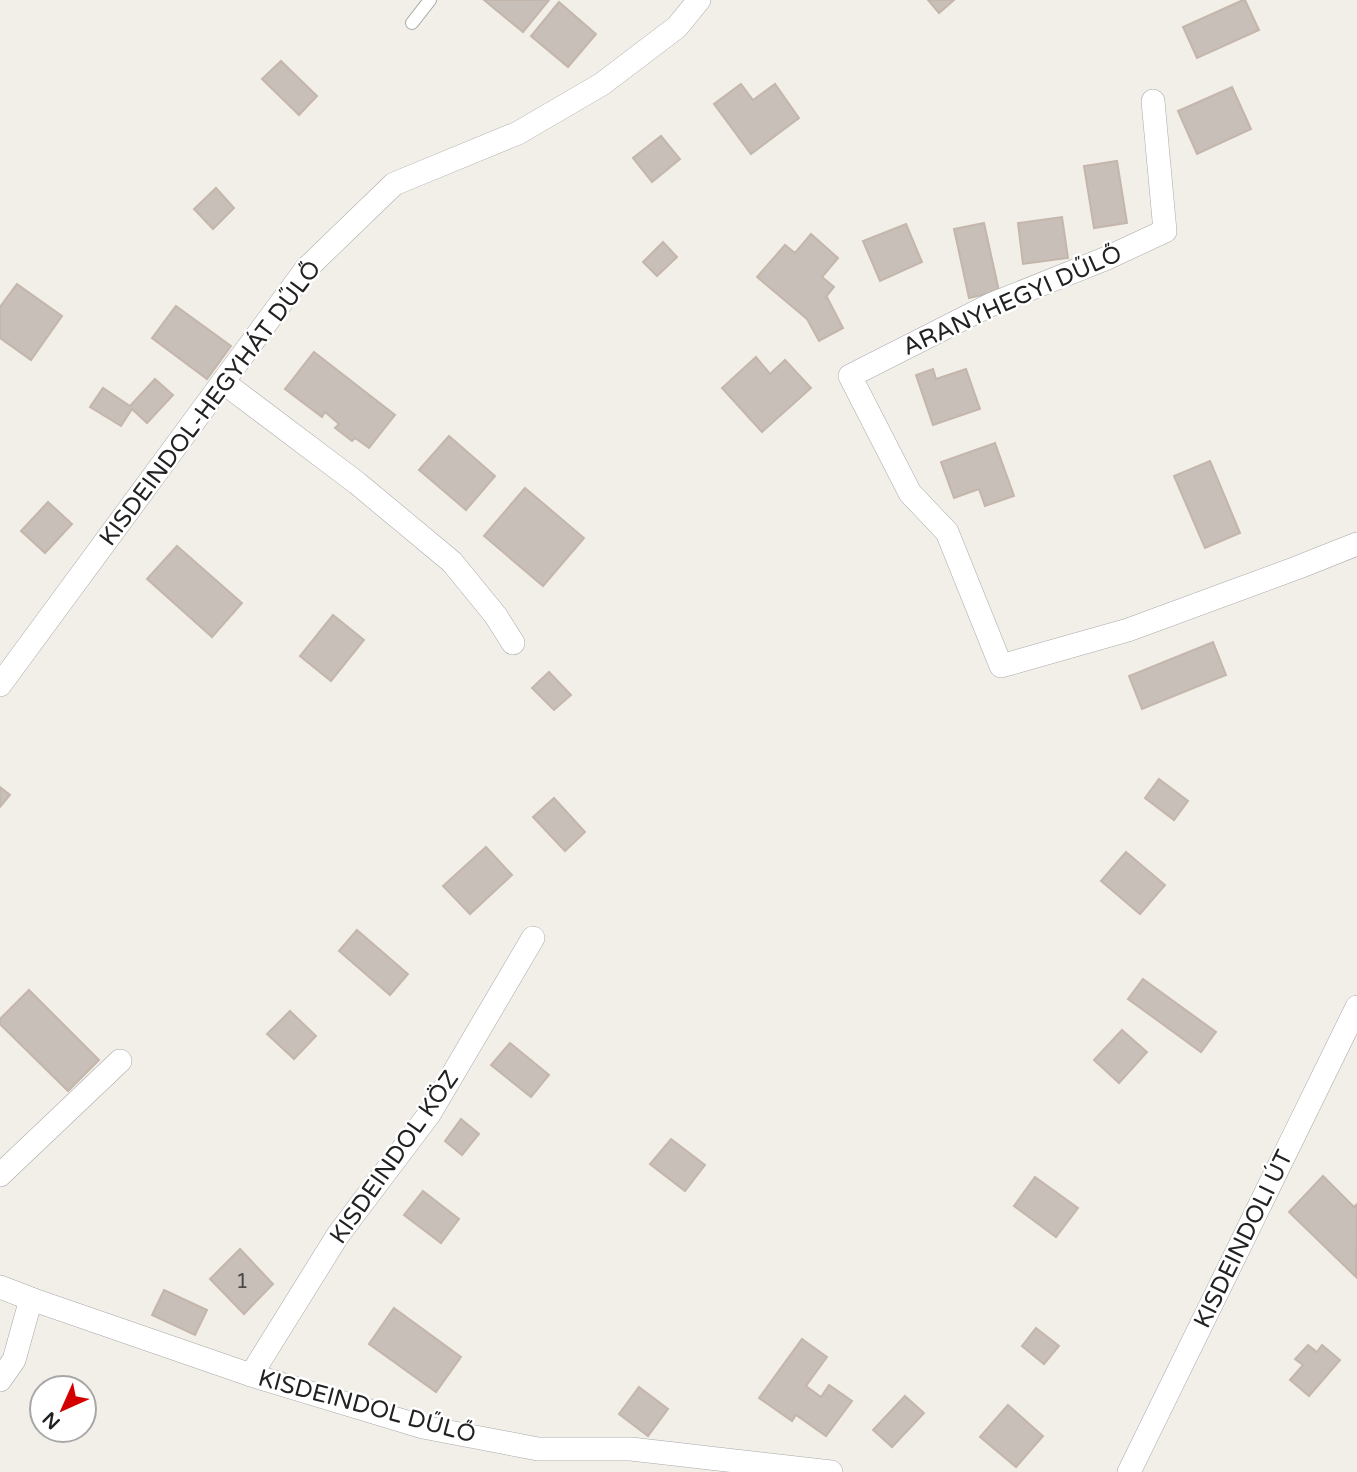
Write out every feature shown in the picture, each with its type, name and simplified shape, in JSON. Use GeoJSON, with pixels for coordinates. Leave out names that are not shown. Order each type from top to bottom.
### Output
{"type":"FeatureCollection","features":[{"type":"Feature","properties":{"kind":"street","name":"KISDEINDOL-HEGYHÁT DŰLŐ"},"geometry":{"type":"LineString","coordinates":[[0,685],[306,270],[394,184],[517,133],[602,84],[677,27],[699,0]]}},
{"type":"Feature","properties":{"kind":"street","name":"ARANYHEGYI DŰLŐ"},"geometry":{"type":"LineString","coordinates":[[1153,102],[1165,231],[1107,258],[990,305],[850,376],[910,493],[947,531],[1001,666],[1128,630],[1357,544]]}},
{"type":"Feature","properties":{"kind":"street"},"geometry":{"type":"LineString","coordinates":[[223,382],[356,482],[452,562],[496,616],[513,643]]}},
{"type":"Feature","properties":{"kind":"street","name":"KISDEINDOL KÖZ"},"geometry":{"type":"LineString","coordinates":[[251,1375],[338,1236],[430,1113],[533,938]]}},
{"type":"Feature","properties":{"kind":"street","name":"KISDEINDOLI ÚT"},"geometry":{"type":"LineString","coordinates":[[1129,1472],[1357,1007]]}},
{"type":"Feature","properties":{"kind":"street"},"geometry":{"type":"LineString","coordinates":[[0,1175],[120,1060]]}},
{"type":"Feature","properties":{"kind":"street","name":"KISDEINDOL DŰLŐ"},"geometry":{"type":"LineString","coordinates":[[0,1287],[251,1375],[423,1427],[538,1449],[631,1449],[831,1472]]}},
{"type":"Feature","properties":{"kind":"street"},"geometry":{"type":"LineString","coordinates":[[0,1380],[14,1360],[31,1299]]}},
{"type":"Feature","properties":{"kind":"lane"},"geometry":{"type":"LineString","coordinates":[[412,23],[430,0]]}},
{"type":"Feature","properties":{"kind":"building"},"geometry":{"type":"Polygon","coordinates":[[[484,0],[549,0],[523,32],[484,0]]]}},
{"type":"Feature","properties":{"kind":"building"},"geometry":{"type":"Polygon","coordinates":[[[928,0],[954,0],[939,13],[928,0]]]}},
{"type":"Feature","properties":{"kind":"building"},"geometry":{"type":"Polygon","coordinates":[[[1243,0],[1259,30],[1197,58],[1183,27],[1243,0]]]}},
{"type":"Feature","properties":{"kind":"building"},"geometry":{"type":"Polygon","coordinates":[[[559,2],[596,34],[568,67],[531,36],[559,2]]]}},
{"type":"Feature","properties":{"kind":"building"},"geometry":{"type":"Polygon","coordinates":[[[281,61],[317,96],[299,115],[262,79],[281,61]]]}},
{"type":"Feature","properties":{"kind":"building"},"geometry":{"type":"Polygon","coordinates":[[[741,84],[753,100],[775,84],[799,118],[751,154],[714,104],[741,84]]]}},
{"type":"Feature","properties":{"kind":"building"},"geometry":{"type":"Polygon","coordinates":[[[1232,87],[1251,129],[1197,154],[1178,111],[1232,87]]]}},
{"type":"Feature","properties":{"kind":"building"},"geometry":{"type":"Polygon","coordinates":[[[661,136],[680,159],[652,182],[633,158],[661,136]]]}},
{"type":"Feature","properties":{"kind":"building"},"geometry":{"type":"Polygon","coordinates":[[[1117,161],[1127,223],[1094,228],[1084,166],[1117,161]]]}},
{"type":"Feature","properties":{"kind":"building"},"geometry":{"type":"Polygon","coordinates":[[[216,188],[234,208],[213,229],[194,209],[216,188]]]}},
{"type":"Feature","properties":{"kind":"building"},"geometry":{"type":"Polygon","coordinates":[[[1062,217],[1068,258],[1023,264],[1018,223],[1062,217]]]}},
{"type":"Feature","properties":{"kind":"building"},"geometry":{"type":"Polygon","coordinates":[[[984,223],[999,291],[969,298],[954,229],[984,223]]]}},
{"type":"Feature","properties":{"kind":"building"},"geometry":{"type":"Polygon","coordinates":[[[906,224],[922,262],[880,281],[863,241],[906,224]]]}},
{"type":"Feature","properties":{"kind":"building"},"geometry":{"type":"Polygon","coordinates":[[[811,234],[838,258],[822,277],[834,287],[825,298],[827,297],[843,328],[819,341],[807,319],[757,277],[785,245],[795,253],[811,234]]]}},
{"type":"Feature","properties":{"kind":"building"},"geometry":{"type":"Polygon","coordinates":[[[663,242],[677,257],[657,276],[643,262],[663,242]]]}},
{"type":"Feature","properties":{"kind":"building"},"geometry":{"type":"Polygon","coordinates":[[[17,284],[62,316],[31,360],[0,338],[0,307],[17,284]]]}},
{"type":"Feature","properties":{"kind":"building"},"geometry":{"type":"Polygon","coordinates":[[[176,306],[231,346],[207,379],[152,338],[176,306]]]}},
{"type":"Feature","properties":{"kind":"building"},"geometry":{"type":"Polygon","coordinates":[[[314,352],[395,415],[369,448],[355,438],[352,441],[335,428],[339,424],[325,412],[322,417],[285,389],[314,352]]]}},
{"type":"Feature","properties":{"kind":"building"},"geometry":{"type":"Polygon","coordinates":[[[756,357],[770,374],[785,360],[811,388],[762,432],[722,388],[756,357]]]}},
{"type":"Feature","properties":{"kind":"building"},"geometry":{"type":"Polygon","coordinates":[[[933,369],[936,379],[966,369],[980,409],[933,425],[916,375],[933,369]]]}},
{"type":"Feature","properties":{"kind":"building"},"geometry":{"type":"Polygon","coordinates":[[[155,379],[173,395],[147,423],[132,409],[121,426],[90,407],[103,388],[130,406],[155,379]]]}},
{"type":"Feature","properties":{"kind":"building"},"geometry":{"type":"Polygon","coordinates":[[[449,436],[495,476],[466,510],[419,470],[449,436]]]}},
{"type":"Feature","properties":{"kind":"building"},"geometry":{"type":"Polygon","coordinates":[[[995,443],[1014,496],[985,506],[979,489],[954,498],[941,462],[995,443]]]}},
{"type":"Feature","properties":{"kind":"building"},"geometry":{"type":"Polygon","coordinates":[[[1210,461],[1240,533],[1205,548],[1174,476],[1210,461]]]}},
{"type":"Feature","properties":{"kind":"building"},"geometry":{"type":"Polygon","coordinates":[[[525,488],[584,538],[543,586],[484,536],[525,488]]]}},
{"type":"Feature","properties":{"kind":"building"},"geometry":{"type":"Polygon","coordinates":[[[48,502],[72,524],[45,553],[21,531],[48,502]]]}},
{"type":"Feature","properties":{"kind":"building"},"geometry":{"type":"Polygon","coordinates":[[[177,546],[242,603],[212,637],[147,579],[177,546]]]}},
{"type":"Feature","properties":{"kind":"building"},"geometry":{"type":"Polygon","coordinates":[[[333,615],[364,640],[331,681],[300,656],[333,615]]]}},
{"type":"Feature","properties":{"kind":"building"},"geometry":{"type":"Polygon","coordinates":[[[1213,642],[1226,675],[1142,709],[1129,676],[1213,642]]]}},
{"type":"Feature","properties":{"kind":"building"},"geometry":{"type":"Polygon","coordinates":[[[549,672],[571,695],[554,710],[532,688],[549,672]]]}},
{"type":"Feature","properties":{"kind":"building"},"geometry":{"type":"Polygon","coordinates":[[[1159,779],[1188,801],[1174,820],[1145,798],[1159,779]]]}},
{"type":"Feature","properties":{"kind":"building"},"geometry":{"type":"Polygon","coordinates":[[[0,787],[10,795],[0,807],[0,787]]]}},
{"type":"Feature","properties":{"kind":"building"},"geometry":{"type":"Polygon","coordinates":[[[554,798],[585,832],[565,851],[533,817],[554,798]]]}},
{"type":"Feature","properties":{"kind":"building"},"geometry":{"type":"Polygon","coordinates":[[[486,847],[512,875],[470,914],[443,886],[486,847]]]}},
{"type":"Feature","properties":{"kind":"building"},"geometry":{"type":"Polygon","coordinates":[[[1126,852],[1165,885],[1140,914],[1101,881],[1126,852]]]}},
{"type":"Feature","properties":{"kind":"building"},"geometry":{"type":"Polygon","coordinates":[[[357,930],[408,974],[390,995],[339,951],[357,930]]]}},
{"type":"Feature","properties":{"kind":"building"},"geometry":{"type":"Polygon","coordinates":[[[1143,979],[1216,1032],[1201,1052],[1128,999],[1143,979]]]}},
{"type":"Feature","properties":{"kind":"building"},"geometry":{"type":"Polygon","coordinates":[[[29,990],[99,1060],[68,1091],[0,1024],[0,1019],[29,990]]]}},
{"type":"Feature","properties":{"kind":"building"},"geometry":{"type":"Polygon","coordinates":[[[290,1011],[316,1036],[294,1059],[267,1034],[290,1011]]]}},
{"type":"Feature","properties":{"kind":"building"},"geometry":{"type":"Polygon","coordinates":[[[1122,1030],[1147,1052],[1119,1083],[1094,1060],[1122,1030]]]}},
{"type":"Feature","properties":{"kind":"building"},"geometry":{"type":"Polygon","coordinates":[[[510,1043],[549,1075],[531,1097],[491,1065],[510,1043]]]}},
{"type":"Feature","properties":{"kind":"building"},"geometry":{"type":"Polygon","coordinates":[[[461,1119],[479,1134],[462,1155],[445,1141],[461,1119]]]}},
{"type":"Feature","properties":{"kind":"building"},"geometry":{"type":"Polygon","coordinates":[[[671,1139],[705,1165],[685,1191],[650,1164],[671,1139]]]}},
{"type":"Feature","properties":{"kind":"building"},"geometry":{"type":"Polygon","coordinates":[[[1323,1176],[1354,1207],[1357,1204],[1356,1277],[1289,1212],[1323,1176]]]}},
{"type":"Feature","properties":{"kind":"building"},"geometry":{"type":"Polygon","coordinates":[[[1035,1177],[1078,1208],[1056,1237],[1014,1206],[1035,1177]]]}},
{"type":"Feature","properties":{"kind":"building"},"geometry":{"type":"Polygon","coordinates":[[[423,1191],[459,1219],[441,1243],[404,1215],[423,1191]]]}},
{"type":"Feature","properties":{"kind":"building"},"geometry":{"type":"Polygon","coordinates":[[[240,1249],[273,1284],[244,1314],[210,1279],[240,1249]]]}},
{"type":"Feature","properties":{"kind":"building"},"geometry":{"type":"Polygon","coordinates":[[[164,1290],[207,1310],[195,1335],[152,1315],[164,1290]]]}},
{"type":"Feature","properties":{"kind":"building"},"geometry":{"type":"Polygon","coordinates":[[[394,1308],[461,1357],[436,1392],[369,1344],[394,1308]]]}},
{"type":"Feature","properties":{"kind":"building"},"geometry":{"type":"Polygon","coordinates":[[[1036,1328],[1059,1346],[1044,1364],[1022,1346],[1036,1328]]]}},
{"type":"Feature","properties":{"kind":"building"},"geometry":{"type":"Polygon","coordinates":[[[802,1339],[827,1357],[806,1386],[821,1397],[829,1385],[852,1401],[826,1436],[796,1415],[792,1421],[759,1398],[802,1339]]]}},
{"type":"Feature","properties":{"kind":"building"},"geometry":{"type":"Polygon","coordinates":[[[1308,1345],[1317,1352],[1322,1345],[1340,1360],[1309,1396],[1290,1380],[1303,1365],[1295,1359],[1308,1345]]]}},
{"type":"Feature","properties":{"kind":"building"},"geometry":{"type":"Polygon","coordinates":[[[639,1387],[668,1409],[648,1436],[619,1414],[639,1387]]]}},
{"type":"Feature","properties":{"kind":"building"},"geometry":{"type":"Polygon","coordinates":[[[905,1396],[924,1413],[892,1447],[873,1430],[905,1396]]]}},
{"type":"Feature","properties":{"kind":"building"},"geometry":{"type":"Polygon","coordinates":[[[1008,1405],[1043,1436],[1016,1467],[980,1437],[1008,1405]]]}}]}
